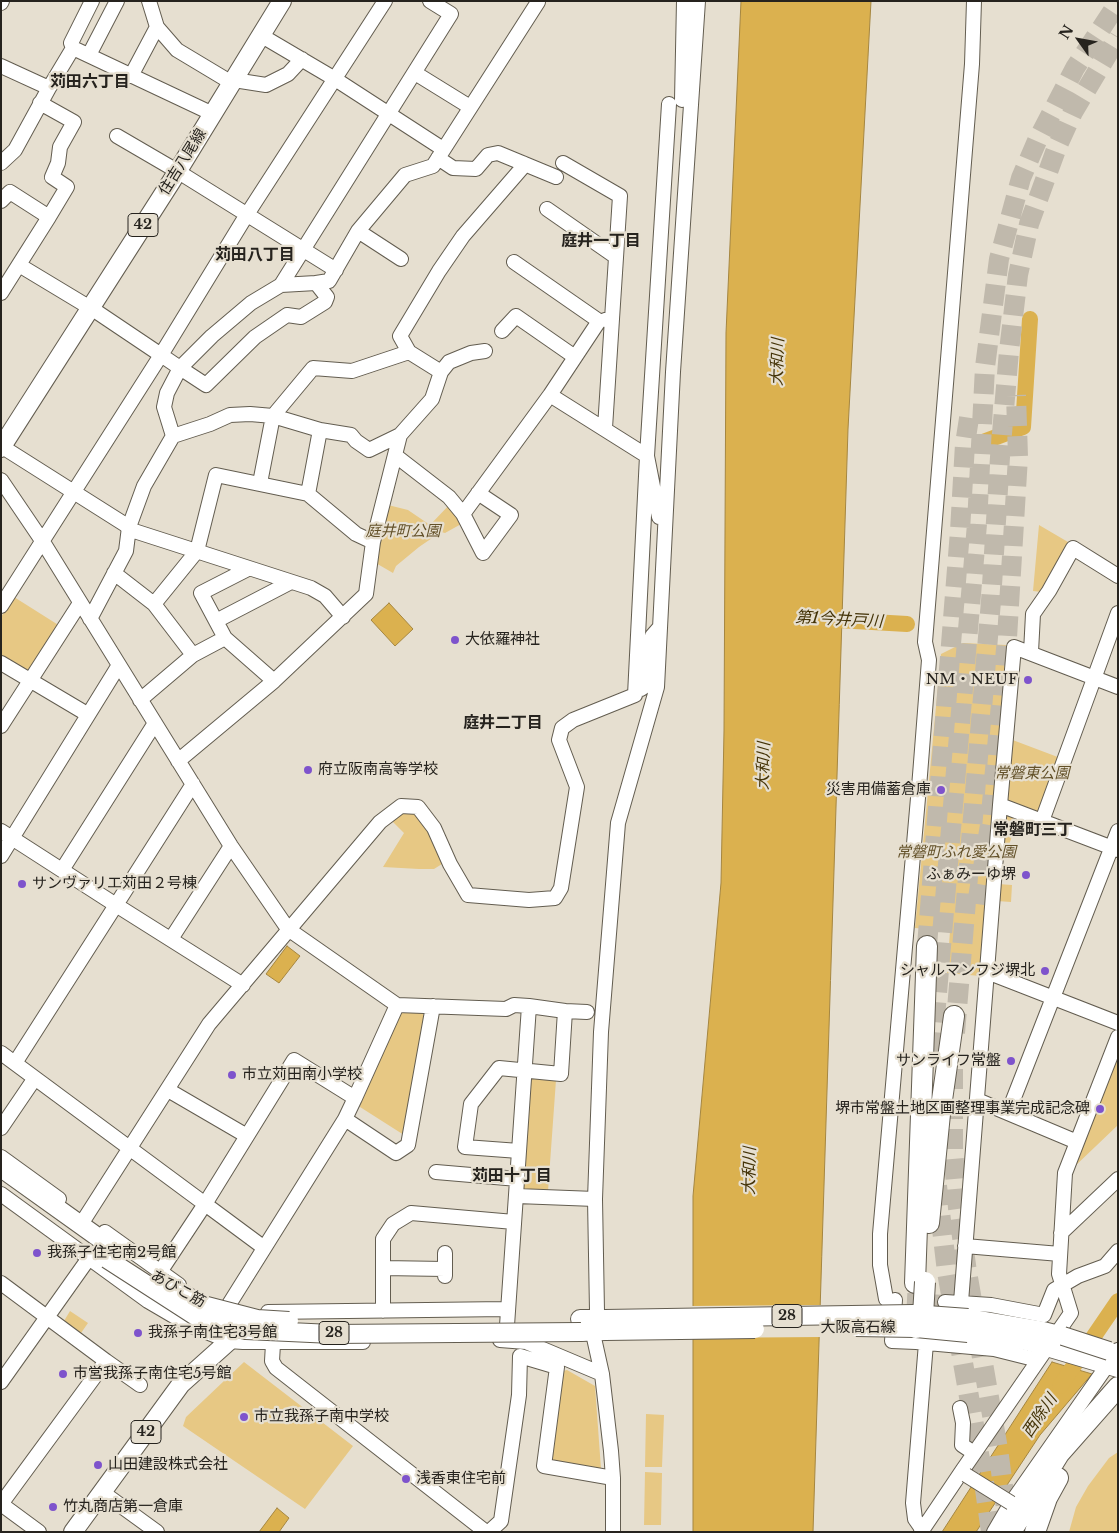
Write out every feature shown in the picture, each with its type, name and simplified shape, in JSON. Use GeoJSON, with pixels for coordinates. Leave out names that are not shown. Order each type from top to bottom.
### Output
{"type":"FeatureCollection","features":[{"type":"Feature","properties":{"kind":"highway"},"geometry":{"type":"LineString","coordinates":[[919,1313],[927,946]]}},
{"type":"Feature","properties":{"kind":"highway"},"geometry":{"type":"LineString","coordinates":[[919,1313],[932,1187],[954,1016]]}},
{"type":"Feature","properties":{"kind":"highway"},"geometry":{"type":"LineString","coordinates":[[1011,1532],[1058,1454],[1118,1387]]}},
{"type":"Feature","properties":{"kind":"highway"},"geometry":{"type":"LineString","coordinates":[[1035,1532],[1047,1498],[1067,1462],[1081,1444],[1118,1405]]}},
{"type":"Feature","properties":{"kind":"main road","name":"住吉八尾線"},"geometry":{"type":"LineString","coordinates":[[2,447],[262,36],[282,1]]}},
{"type":"Feature","properties":{"kind":"main road","name":"あびこ筋"},"geometry":{"type":"LineString","coordinates":[[1,1168],[103,1255]]}},
{"type":"Feature","properties":{"kind":"main road","name":"あびこ筋"},"geometry":{"type":"LineString","coordinates":[[1,1181],[103,1255],[197,1317],[246,1330],[332,1334],[594,1325]]}},
{"type":"Feature","properties":{"kind":"main road","name":"大阪高石線"},"geometry":{"type":"LineString","coordinates":[[594,1325],[873,1327],[919,1313],[966,1318],[996,1335],[1113,1357]]}},
{"type":"Feature","properties":{"kind":"main road","name":"42"},"geometry":{"type":"LineString","coordinates":[[73,1532],[181,1384],[229,1341]]}},
{"type":"Feature","properties":{"kind":"street"},"geometry":{"type":"LineString","coordinates":[[1,164],[15,150],[73,48],[71,43],[92,1]]}},
{"type":"Feature","properties":{"kind":"street"},"geometry":{"type":"LineString","coordinates":[[89,55],[117,1]]}},
{"type":"Feature","properties":{"kind":"street"},"geometry":{"type":"LineString","coordinates":[[149,1],[157,27],[177,50],[233,82],[266,85],[288,74],[302,59]]}},
{"type":"Feature","properties":{"kind":"street"},"geometry":{"type":"LineString","coordinates":[[1,606],[75,493],[246,216],[385,1]]}},
{"type":"Feature","properties":{"kind":"street"},"geometry":{"type":"LineString","coordinates":[[173,436],[164,407],[167,393],[180,368],[190,356],[219,330],[252,303],[281,285],[390,114],[450,14],[430,1]]}},
{"type":"Feature","properties":{"kind":"street"},"geometry":{"type":"LineString","coordinates":[[684,1],[681,117],[688,131]]}},
{"type":"Feature","properties":{"kind":"street"},"geometry":{"type":"LineString","coordinates":[[613,1532],[614,1478],[602,1374],[594,1325],[595,1199],[601,1032],[618,823],[657,687],[672,372],[698,1]]}},
{"type":"Feature","properties":{"kind":"street"},"geometry":{"type":"LineString","coordinates":[[919,1313],[892,1342],[891,1300],[880,1265],[880,1234],[929,660],[925,642],[972,64],[974,1]]}},
{"type":"Feature","properties":{"kind":"street"},"geometry":{"type":"LineString","coordinates":[[281,285],[329,281],[346,248],[358,231],[405,175],[432,166],[538,2]]}},
{"type":"Feature","properties":{"kind":"street"},"geometry":{"type":"LineString","coordinates":[[130,76],[157,27]]}},
{"type":"Feature","properties":{"kind":"street"},"geometry":{"type":"LineString","coordinates":[[262,36],[390,114],[441,153],[453,168],[476,169],[488,155],[498,153],[556,177]]}},
{"type":"Feature","properties":{"kind":"street"},"geometry":{"type":"LineString","coordinates":[[73,48],[213,114]]}},
{"type":"Feature","properties":{"kind":"street"},"geometry":{"type":"LineString","coordinates":[[1,66],[49,88]]}},
{"type":"Feature","properties":{"kind":"street"},"geometry":{"type":"LineString","coordinates":[[415,73],[470,107]]}},
{"type":"Feature","properties":{"kind":"street"},"geometry":{"type":"LineString","coordinates":[[1,293],[67,187],[52,177],[58,163],[60,147],[74,122],[40,103]]}},
{"type":"Feature","properties":{"kind":"street"},"geometry":{"type":"LineString","coordinates":[[635,695],[647,456],[670,104]]}},
{"type":"Feature","properties":{"kind":"street"},"geometry":{"type":"LineString","coordinates":[[117,136],[336,270]]}},
{"type":"Feature","properties":{"kind":"street"},"geometry":{"type":"LineString","coordinates":[[441,372],[409,352],[400,336],[439,270],[463,236],[522,168],[523,163]]}},
{"type":"Feature","properties":{"kind":"street"},"geometry":{"type":"LineString","coordinates":[[563,163],[620,196],[616,257],[606,320],[605,428]]}},
{"type":"Feature","properties":{"kind":"street"},"geometry":{"type":"LineString","coordinates":[[1,201],[10,192],[49,217]]}},
{"type":"Feature","properties":{"kind":"street"},"geometry":{"type":"LineString","coordinates":[[547,209],[616,257]]}},
{"type":"Feature","properties":{"kind":"street"},"geometry":{"type":"LineString","coordinates":[[358,231],[401,259]]}},
{"type":"Feature","properties":{"kind":"street"},"geometry":{"type":"LineString","coordinates":[[514,262],[606,320]]}},
{"type":"Feature","properties":{"kind":"street"},"geometry":{"type":"LineString","coordinates":[[19,265],[90,308],[206,384],[255,338],[287,316],[300,317],[325,302],[327,297],[316,283]]}},
{"type":"Feature","properties":{"kind":"street"},"geometry":{"type":"LineString","coordinates":[[658,294],[672,372]]}},
{"type":"Feature","properties":{"kind":"street"},"geometry":{"type":"LineString","coordinates":[[502,331],[516,316],[575,357]]}},
{"type":"Feature","properties":{"kind":"street"},"geometry":{"type":"LineString","coordinates":[[463,514],[550,396],[575,357],[606,320]]}},
{"type":"Feature","properties":{"kind":"street"},"geometry":{"type":"LineString","coordinates":[[260,482],[273,416],[313,368],[352,371],[409,352]]}},
{"type":"Feature","properties":{"kind":"street"},"geometry":{"type":"LineString","coordinates":[[90,619],[126,551],[129,528],[144,486],[173,436],[210,424],[230,415],[250,414],[273,416],[320,430],[351,435],[369,450],[400,435],[432,399],[441,372],[449,362],[471,353],[485,352]]}},
{"type":"Feature","properties":{"kind":"street"},"geometry":{"type":"LineString","coordinates":[[550,396],[605,428],[647,456],[663,540]]}},
{"type":"Feature","properties":{"kind":"street"},"geometry":{"type":"LineString","coordinates":[[308,494],[320,430]]}},
{"type":"Feature","properties":{"kind":"street"},"geometry":{"type":"LineString","coordinates":[[178,761],[274,681],[366,594],[373,542],[400,435]]}},
{"type":"Feature","properties":{"kind":"street"},"geometry":{"type":"LineString","coordinates":[[2,447],[129,528],[248,569],[311,588],[325,596],[343,616]]}},
{"type":"Feature","properties":{"kind":"street"},"geometry":{"type":"LineString","coordinates":[[396,456],[449,497],[463,514],[483,553],[511,515],[478,493]]}},
{"type":"Feature","properties":{"kind":"street"},"geometry":{"type":"LineString","coordinates":[[154,604],[197,551],[216,475],[260,482],[308,494],[356,534],[373,542]]}},
{"type":"Feature","properties":{"kind":"street"},"geometry":{"type":"LineString","coordinates":[[1,480],[43,542],[231,846],[288,930],[397,1005],[506,1009],[514,1005],[587,1012]]}},
{"type":"Feature","properties":{"kind":"street"},"geometry":{"type":"LineString","coordinates":[[1031,652],[1032,614],[1049,591],[1073,548],[1118,576]]}},
{"type":"Feature","properties":{"kind":"street"},"geometry":{"type":"LineString","coordinates":[[248,569],[201,593],[225,638],[274,681]]}},
{"type":"Feature","properties":{"kind":"street"},"geometry":{"type":"LineString","coordinates":[[114,573],[154,604],[193,655]]}},
{"type":"Feature","properties":{"kind":"street"},"geometry":{"type":"LineString","coordinates":[[216,621],[291,582]]}},
{"type":"Feature","properties":{"kind":"street"},"geometry":{"type":"LineString","coordinates":[[1,726],[80,603]]}},
{"type":"Feature","properties":{"kind":"street"},"geometry":{"type":"LineString","coordinates":[[1042,821],[1118,613]]}},
{"type":"Feature","properties":{"kind":"street"},"geometry":{"type":"LineString","coordinates":[[85,1218],[209,1024],[380,822],[401,806],[418,807],[434,828],[450,864],[468,895],[529,900],[555,898],[561,888],[577,787],[559,740],[562,728],[572,720],[635,695],[644,687],[652,636],[661,626]]}},
{"type":"Feature","properties":{"kind":"street"},"geometry":{"type":"LineString","coordinates":[[140,700],[193,655],[225,638]]}},
{"type":"Feature","properties":{"kind":"street"},"geometry":{"type":"LineString","coordinates":[[966,1318],[965,1246],[1014,647],[1118,687]]}},
{"type":"Feature","properties":{"kind":"street"},"geometry":{"type":"LineString","coordinates":[[1,663],[30,682],[87,714]]}},
{"type":"Feature","properties":{"kind":"street"},"geometry":{"type":"LineString","coordinates":[[1,856],[7,834],[118,665]]}},
{"type":"Feature","properties":{"kind":"street"},"geometry":{"type":"LineString","coordinates":[[62,870],[155,723]]}},
{"type":"Feature","properties":{"kind":"street"},"geometry":{"type":"LineString","coordinates":[[15,1063],[193,784]]}},
{"type":"Feature","properties":{"kind":"street"},"geometry":{"type":"LineString","coordinates":[[1000,805],[1115,849]]}},
{"type":"Feature","properties":{"kind":"street"},"geometry":{"type":"LineString","coordinates":[[1008,1113],[1115,849],[1118,831]]}},
{"type":"Feature","properties":{"kind":"street"},"geometry":{"type":"LineString","coordinates":[[7,834],[243,985]]}},
{"type":"Feature","properties":{"kind":"street"},"geometry":{"type":"LineString","coordinates":[[171,938],[231,846]]}},
{"type":"Feature","properties":{"kind":"street"},"geometry":{"type":"LineString","coordinates":[[987,972],[1118,1023]]}},
{"type":"Feature","properties":{"kind":"street"},"geometry":{"type":"LineString","coordinates":[[228,1306],[263,1247],[345,1119],[397,1005]]}},
{"type":"Feature","properties":{"kind":"street"},"geometry":{"type":"LineString","coordinates":[[345,1119],[396,1153],[408,1145],[433,1006]]}},
{"type":"Feature","properties":{"kind":"street"},"geometry":{"type":"LineString","coordinates":[[506,1340],[506,1309],[517,1196],[529,1006]]}},
{"type":"Feature","properties":{"kind":"street"},"geometry":{"type":"LineString","coordinates":[[520,1151],[464,1147],[471,1104],[499,1068],[561,1074],[565,1011]]}},
{"type":"Feature","properties":{"kind":"street"},"geometry":{"type":"LineString","coordinates":[[919,1313],[912,1503],[915,1519],[921,1531],[965,1471],[974,1453],[1052,1345],[1071,1313],[1059,1274],[1064,1173],[1118,1037]]}},
{"type":"Feature","properties":{"kind":"street"},"geometry":{"type":"LineString","coordinates":[[1,1053],[263,1247]]}},
{"type":"Feature","properties":{"kind":"street"},"geometry":{"type":"LineString","coordinates":[[160,1272],[205,1204],[294,1060],[355,1098]]}},
{"type":"Feature","properties":{"kind":"street"},"geometry":{"type":"LineString","coordinates":[[1,1128],[35,1078]]}},
{"type":"Feature","properties":{"kind":"street"},"geometry":{"type":"LineString","coordinates":[[168,1090],[247,1136]]}},
{"type":"Feature","properties":{"kind":"street"},"geometry":{"type":"LineString","coordinates":[[977,1100],[1077,1142]]}},
{"type":"Feature","properties":{"kind":"street"},"geometry":{"type":"LineString","coordinates":[[1,1157],[188,1291],[228,1306],[258,1312],[506,1309]]}},
{"type":"Feature","properties":{"kind":"street"},"geometry":{"type":"LineString","coordinates":[[442,1175],[518,1179]]}},
{"type":"Feature","properties":{"kind":"street"},"geometry":{"type":"LineString","coordinates":[[1060,1233],[1118,1179]]}},
{"type":"Feature","properties":{"kind":"street"},"geometry":{"type":"LineString","coordinates":[[1,1194],[103,1255],[175,1318],[229,1341],[273,1344],[506,1340],[526,1342],[602,1374]]}},
{"type":"Feature","properties":{"kind":"street"},"geometry":{"type":"LineString","coordinates":[[517,1196],[595,1199]]}},
{"type":"Feature","properties":{"kind":"street"},"geometry":{"type":"LineString","coordinates":[[383,1311],[383,1239],[393,1224],[411,1213],[514,1222]]}},
{"type":"Feature","properties":{"kind":"street"},"geometry":{"type":"LineString","coordinates":[[965,1246],[1060,1254]]}},
{"type":"Feature","properties":{"kind":"street"},"geometry":{"type":"LineString","coordinates":[[945,1302],[966,1318],[1044,1314],[1054,1290],[1062,1284],[1105,1266],[1118,1251]]}},
{"type":"Feature","properties":{"kind":"street"},"geometry":{"type":"LineString","coordinates":[[384,1268],[445,1273],[445,1253]]}},
{"type":"Feature","properties":{"kind":"street"},"geometry":{"type":"LineString","coordinates":[[1,1382],[49,1316],[103,1255]]}},
{"type":"Feature","properties":{"kind":"street"},"geometry":{"type":"LineString","coordinates":[[1,1283],[49,1316],[140,1385]]}},
{"type":"Feature","properties":{"kind":"street"},"geometry":{"type":"LineString","coordinates":[[175,1318],[174,1306],[179,1298],[188,1291]]}},
{"type":"Feature","properties":{"kind":"street"},"geometry":{"type":"LineString","coordinates":[[229,1341],[258,1312]]}},
{"type":"Feature","properties":{"kind":"street"},"geometry":{"type":"LineString","coordinates":[[329,1312],[338,1318],[338,1337],[331,1343]]}},
{"type":"Feature","properties":{"kind":"street"},"geometry":{"type":"LineString","coordinates":[[919,1313],[994,1349],[1052,1345]]}},
{"type":"Feature","properties":{"kind":"street"},"geometry":{"type":"LineString","coordinates":[[273,1344],[272,1361],[276,1368],[488,1532],[501,1521],[518,1395],[520,1356],[556,1366],[544,1466],[614,1478]]}},
{"type":"Feature","properties":{"kind":"street"},"geometry":{"type":"LineString","coordinates":[[994,1532],[1011,1504],[1113,1357]]}},
{"type":"Feature","properties":{"kind":"street"},"geometry":{"type":"LineString","coordinates":[[39,1532],[1,1504],[106,1361]]}},
{"type":"Feature","properties":{"kind":"street"},"geometry":{"type":"LineString","coordinates":[[960,1408],[963,1422],[962,1446],[974,1453]]}},
{"type":"Feature","properties":{"kind":"street"},"geometry":{"type":"LineString","coordinates":[[965,1471],[1011,1504]]}},
{"type":"Feature","properties":{"kind":"street"},"geometry":{"type":"LineString","coordinates":[[102,1492],[158,1532]]}},
{"type":"Feature","properties":{"kind":"green space","name":"庭井町公園"},"geometry":{"type":"Polygon","coordinates":[[[451,503],[463,523],[445,533],[441,532],[419,547],[396,566],[393,573],[374,562],[388,505],[408,510],[430,525],[451,503]]]}},
{"type":"Feature","properties":{"kind":"green space"},"geometry":{"type":"Polygon","coordinates":[[[1039,525],[1068,542],[1042,592],[1033,591],[1039,525]]]}},
{"type":"Feature","properties":{"kind":"green space"},"geometry":{"type":"Polygon","coordinates":[[[14,597],[60,626],[31,672],[26,672],[1,656],[1,617],[14,597]]]}},
{"type":"Feature","properties":{"kind":"green space","name":"常磐町ふれ愛公園"},"geometry":{"type":"Polygon","coordinates":[[[963,643],[1006,645],[980,976],[947,973],[950,931],[915,928],[941,654],[963,643]]]}},
{"type":"Feature","properties":{"kind":"green space","name":"常磐東公園"},"geometry":{"type":"Polygon","coordinates":[[[1010,739],[1063,759],[1040,814],[1009,803],[1006,799],[1010,739]]]}},
{"type":"Feature","properties":{"kind":"green space"},"geometry":{"type":"Polygon","coordinates":[[[400,811],[418,813],[443,854],[442,864],[434,869],[383,867],[404,833],[390,819],[400,811]]]}},
{"type":"Feature","properties":{"kind":"green space"},"geometry":{"type":"Polygon","coordinates":[[[1007,814],[1018,818],[1009,845],[1001,844],[1003,817],[1007,814]]]}},
{"type":"Feature","properties":{"kind":"green space"},"geometry":{"type":"Polygon","coordinates":[[[998,884],[1012,885],[1011,902],[997,901],[998,884]]]}},
{"type":"Feature","properties":{"kind":"green space"},"geometry":{"type":"Polygon","coordinates":[[[401,1012],[422,1013],[426,1018],[404,1135],[360,1107],[361,1096],[401,1012]]]}},
{"type":"Feature","properties":{"kind":"green space"},"geometry":{"type":"Polygon","coordinates":[[[1118,1051],[1118,1125],[1073,1168],[1118,1051]]]}},
{"type":"Feature","properties":{"kind":"green space"},"geometry":{"type":"Polygon","coordinates":[[[534,1077],[556,1080],[548,1191],[524,1190],[521,1186],[527,1086],[534,1077]]]}},
{"type":"Feature","properties":{"kind":"green space"},"geometry":{"type":"Polygon","coordinates":[[[70,1311],[88,1323],[81,1333],[64,1321],[70,1311]]]}},
{"type":"Feature","properties":{"kind":"green space"},"geometry":{"type":"Polygon","coordinates":[[[244,1362],[353,1446],[305,1509],[183,1426],[186,1417],[244,1362]]]}},
{"type":"Feature","properties":{"kind":"green space"},"geometry":{"type":"Polygon","coordinates":[[[567,1370],[595,1386],[601,1469],[550,1462],[559,1372],[567,1370]]]}},
{"type":"Feature","properties":{"kind":"green space"},"geometry":{"type":"Polygon","coordinates":[[[646,1414],[664,1415],[662,1467],[645,1467],[646,1414]]]}},
{"type":"Feature","properties":{"kind":"green space"},"geometry":{"type":"Polygon","coordinates":[[[1118,1452],[1118,1532],[1069,1532],[1076,1507],[1088,1486],[1109,1458],[1118,1452]]]}},
{"type":"Feature","properties":{"kind":"green space"},"geometry":{"type":"Polygon","coordinates":[[[645,1472],[662,1473],[661,1525],[644,1525],[645,1472]]]}},
{"type":"Feature","properties":{"kind":"water","name":"大和川"},"geometry":{"type":"Polygon","coordinates":[[[741,1],[871,1],[848,429],[813,1532],[693,1532],[693,1196],[721,883],[724,731],[726,333],[741,1]]]}},
{"type":"Feature","properties":{"kind":"water"},"geometry":{"type":"Polygon","coordinates":[[[389,603],[413,629],[395,646],[371,620],[389,603]]]}},
{"type":"Feature","properties":{"kind":"water"},"geometry":{"type":"Polygon","coordinates":[[[287,946],[300,956],[279,983],[266,974],[287,946]]]}},
{"type":"Feature","properties":{"kind":"water"},"geometry":{"type":"Polygon","coordinates":[[[1052,1362],[1092,1374],[1040,1435],[976,1532],[942,1532],[1052,1362]]]}},
{"type":"Feature","properties":{"kind":"water"},"geometry":{"type":"Polygon","coordinates":[[[277,1508],[289,1518],[279,1532],[259,1532],[277,1508]]]}},
{"type":"Feature","properties":{"kind":"pier"},"geometry":{"type":"Polygon","coordinates":[[[823,1305],[822,1337],[691,1338],[691,1306],[823,1305]]]}},
{"type":"Feature","properties":{"kind":"waterway","name":"第1今井戸川"},"geometry":{"type":"LineString","coordinates":[[983,442],[1023,427],[1030,319]]}},
{"type":"Feature","properties":{"kind":"waterway","name":"第1今井戸川"},"geometry":{"type":"LineString","coordinates":[[820,619],[907,624]]}},
{"type":"Feature","properties":{"kind":"waterway","name":"西除川"},"geometry":{"type":"LineString","coordinates":[[1060,1386],[1118,1301]]}},
{"type":"Feature","properties":{"kind":"tunnel"},"geometry":{"type":"LineString","coordinates":[[932,1052],[977,524],[985,367],[999,259],[1021,178],[1037,141],[1075,68],[1118,3]]}},
{"type":"Feature","properties":{"kind":"tunnel"},"geometry":{"type":"LineString","coordinates":[[955,1033],[991,601],[1000,457],[1018,275],[1029,224],[1057,147],[1073,112],[1118,37]]}},
{"type":"Feature","properties":{"kind":"tunnel"},"geometry":{"type":"LineString","coordinates":[[977,904],[990,825],[1007,638],[1018,457],[1016,395]]}},
{"type":"Feature","properties":{"kind":"tunnel"},"geometry":{"type":"LineString","coordinates":[[927,946],[960,531],[965,444],[970,412]]}},
{"type":"Feature","properties":{"kind":"tunnel"},"geometry":{"type":"LineString","coordinates":[[953,1069],[953,1150],[958,1208],[967,1272],[998,1449],[1007,1516]]}},
{"type":"Feature","properties":{"kind":"tunnel"},"geometry":{"type":"LineString","coordinates":[[937,1186],[947,1272],[991,1532]]}},
{"type":"Feature","properties":{"kind":"tunnel"},"geometry":{"type":"LineString","coordinates":[[886,1299],[945,1302]]}},
{"type":"Feature","properties":{"kind":"place","name":"大依羅神社"},"geometry":{"type":"Point","coordinates":[455,640]}},
{"type":"Feature","properties":{"kind":"place","name":"NM・NEUF"},"geometry":{"type":"Point","coordinates":[1028,680]}},
{"type":"Feature","properties":{"kind":"place","name":"府立阪南高等学校"},"geometry":{"type":"Point","coordinates":[308,770]}},
{"type":"Feature","properties":{"kind":"place","name":"災害用備蓄倉庫"},"geometry":{"type":"Point","coordinates":[941,790]}},
{"type":"Feature","properties":{"kind":"place","name":"ふぁみーゆ堺"},"geometry":{"type":"Point","coordinates":[1026,875]}},
{"type":"Feature","properties":{"kind":"place","name":"サンヴァリエ苅田２号棟"},"geometry":{"type":"Point","coordinates":[22,884]}},
{"type":"Feature","properties":{"kind":"place","name":"シャルマンフジ堺北"},"geometry":{"type":"Point","coordinates":[1045,971]}},
{"type":"Feature","properties":{"kind":"place","name":"サンライフ常盤"},"geometry":{"type":"Point","coordinates":[1011,1061]}},
{"type":"Feature","properties":{"kind":"place","name":"市立苅田南小学校"},"geometry":{"type":"Point","coordinates":[232,1075]}},
{"type":"Feature","properties":{"kind":"place","name":"堺市常盤土地区画整理事業完成記念碑"},"geometry":{"type":"Point","coordinates":[1100,1109]}},
{"type":"Feature","properties":{"kind":"place","name":"我孫子住宅南2号館"},"geometry":{"type":"Point","coordinates":[37,1253]}},
{"type":"Feature","properties":{"kind":"place","name":"我孫子南住宅3号館"},"geometry":{"type":"Point","coordinates":[138,1333]}},
{"type":"Feature","properties":{"kind":"place","name":"市営我孫子南住宅5号館"},"geometry":{"type":"Point","coordinates":[63,1374]}},
{"type":"Feature","properties":{"kind":"place","name":"市立我孫子南中学校"},"geometry":{"type":"Point","coordinates":[244,1417]}},
{"type":"Feature","properties":{"kind":"place","name":"山田建設株式会社"},"geometry":{"type":"Point","coordinates":[98,1465]}},
{"type":"Feature","properties":{"kind":"place","name":"浅香東住宅前"},"geometry":{"type":"Point","coordinates":[406,1479]}},
{"type":"Feature","properties":{"kind":"place","name":"竹丸商店第一倉庫"},"geometry":{"type":"Point","coordinates":[53,1507]}},
{"type":"Feature","properties":{"kind":"district","name":"苅田六丁目"},"geometry":{"type":"Point","coordinates":[90,82]}},
{"type":"Feature","properties":{"kind":"district","name":"庭井一丁目"},"geometry":{"type":"Point","coordinates":[601,241]}},
{"type":"Feature","properties":{"kind":"district","name":"苅田八丁目"},"geometry":{"type":"Point","coordinates":[255,255]}},
{"type":"Feature","properties":{"kind":"district","name":"庭井二丁目"},"geometry":{"type":"Point","coordinates":[503,723]}},
{"type":"Feature","properties":{"kind":"district","name":"常磐町三丁"},"geometry":{"type":"Point","coordinates":[1033,830]}},
{"type":"Feature","properties":{"kind":"district","name":"苅田十丁目"},"geometry":{"type":"Point","coordinates":[512,1176]}}]}
